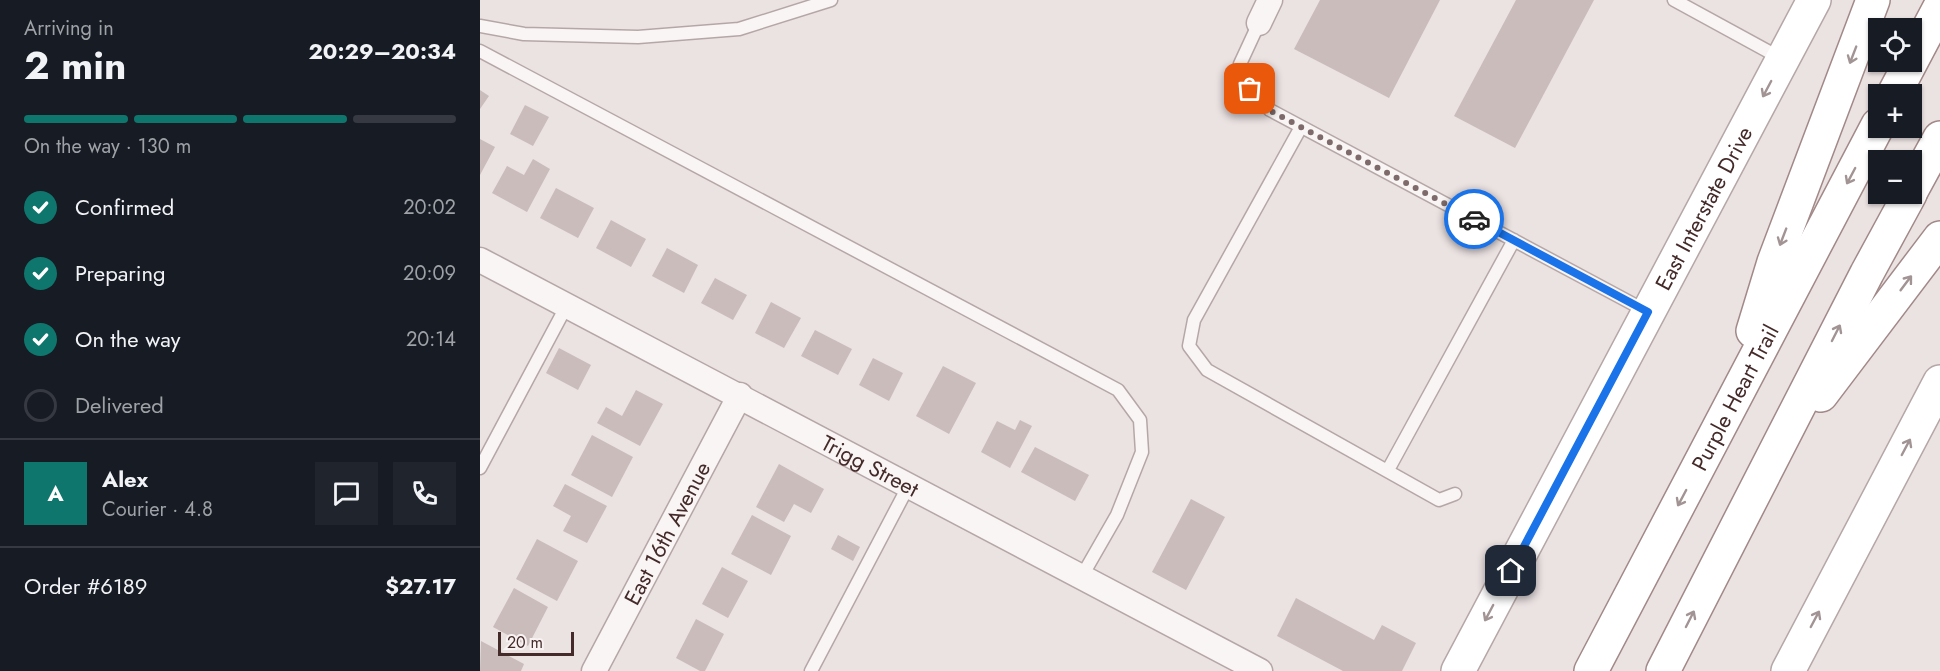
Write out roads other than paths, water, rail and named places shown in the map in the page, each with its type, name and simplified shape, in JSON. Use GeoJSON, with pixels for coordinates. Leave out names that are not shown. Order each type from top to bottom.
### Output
{"type":"FeatureCollection","features":[{"type":"Feature","properties":{"kind":"main road","name":"East Interstate Drive"},"geometry":{"type":"LineString","coordinates":[[1458,671],[1814,0]]}},
{"type":"Feature","properties":{"kind":"main road"},"geometry":{"type":"LineString","coordinates":[[1731,404],[1774,262],[1873,0]]}},
{"type":"Feature","properties":{"kind":"main road"},"geometry":{"type":"LineString","coordinates":[[1899,84],[1940,7]]}},
{"type":"Feature","properties":{"kind":"main road","name":"Purple Heart Trail"},"geometry":{"type":"LineString","coordinates":[[1591,671],[1871,138]]}},
{"type":"Feature","properties":{"kind":"main road"},"geometry":{"type":"LineString","coordinates":[[1922,170],[1940,138]]}},
{"type":"Feature","properties":{"kind":"main road"},"geometry":{"type":"LineString","coordinates":[[1663,671],[1904,204]]}},
{"type":"Feature","properties":{"kind":"main road"},"geometry":{"type":"LineString","coordinates":[[1769,464],[1940,238]]}},
{"type":"Feature","properties":{"kind":"main road"},"geometry":{"type":"LineString","coordinates":[[1788,671],[1940,382]]}},
{"type":"Feature","properties":{"kind":"street"},"geometry":{"type":"LineString","coordinates":[[1259,23],[1270,0]]}},
{"type":"Feature","properties":{"kind":"street","name":"Trigg Street"},"geometry":{"type":"LineString","coordinates":[[480,260],[1260,671]]}},
{"type":"Feature","properties":{"kind":"street","name":"East 16th Avenue"},"geometry":{"type":"LineString","coordinates":[[594,671],[740,396]]}},
{"type":"Feature","properties":{"kind":"lane"},"geometry":{"type":"LineString","coordinates":[[480,26],[524,34],[638,37],[739,29],[831,0]]}},
{"type":"Feature","properties":{"kind":"lane"},"geometry":{"type":"LineString","coordinates":[[1674,0],[1783,60]]}},
{"type":"Feature","properties":{"kind":"lane"},"geometry":{"type":"LineString","coordinates":[[1259,23],[1240,64],[1250,89],[1269,110],[1648,312]]}},
{"type":"Feature","properties":{"kind":"lane"},"geometry":{"type":"LineString","coordinates":[[480,51],[1118,390],[1140,420],[1142,452],[1117,515],[1082,576]]}},
{"type":"Feature","properties":{"kind":"lane"},"geometry":{"type":"LineString","coordinates":[[1302,127],[1194,320],[1189,346],[1207,370],[1439,500],[1455,494]]}},
{"type":"Feature","properties":{"kind":"lane"},"geometry":{"type":"LineString","coordinates":[[1388,470],[1514,240]]}},
{"type":"Feature","properties":{"kind":"lane"},"geometry":{"type":"LineString","coordinates":[[480,468],[567,305]]}},
{"type":"Feature","properties":{"kind":"lane"},"geometry":{"type":"LineString","coordinates":[[811,671],[909,485]]}}]}
